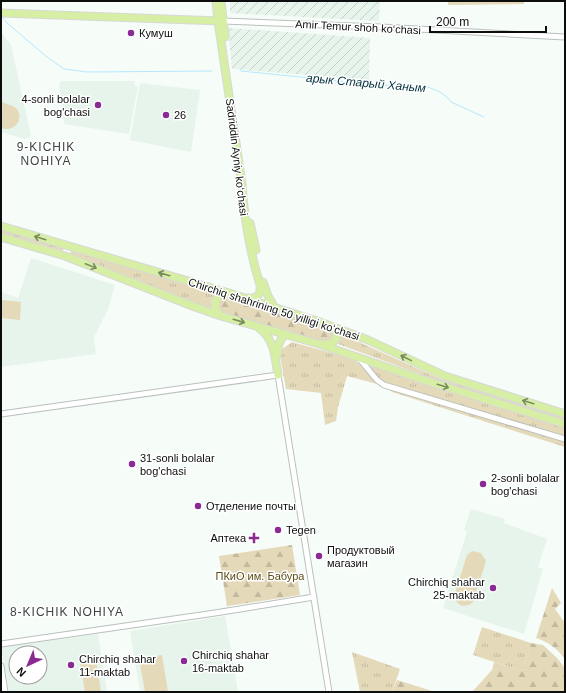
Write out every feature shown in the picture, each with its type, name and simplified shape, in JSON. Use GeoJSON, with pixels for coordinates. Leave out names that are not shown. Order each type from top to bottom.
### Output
{"type":"FeatureCollection","features":[{"type":"Feature","properties":{"kind":"main road","name":"Sadriddin Ayniy ko‘chasi"},"geometry":{"type":"LineString","coordinates":[[216,1],[221,21],[246,183],[250,221],[263,284],[270,300],[276,308]]}},
{"type":"Feature","properties":{"kind":"main road","name":"Sadriddin Ayniy ko‘chasi"},"geometry":{"type":"LineString","coordinates":[[221,1],[221,21],[246,222],[260,285],[260,294],[257,297],[242,297]]}},
{"type":"Feature","properties":{"kind":"main road","name":"Amir Temur shoh ko‘chasi"},"geometry":{"type":"LineString","coordinates":[[2,13],[221,21]]}},
{"type":"Feature","properties":{"kind":"main road","name":"Chirchiq shahrining 50 yilligi koʻchasi"},"geometry":{"type":"LineString","coordinates":[[1,226],[68,247],[229,293],[326,324],[368,340],[445,376],[565,414]]}},
{"type":"Feature","properties":{"kind":"main road","name":"Chirchiq shahrining 50 yilligi koʻchasi"},"geometry":{"type":"LineString","coordinates":[[1,237],[65,256],[221,316],[319,344],[421,380],[565,424]]}},
{"type":"Feature","properties":{"kind":"main road"},"geometry":{"type":"LineString","coordinates":[[65,256],[68,247]]}},
{"type":"Feature","properties":{"kind":"main road"},"geometry":{"type":"LineString","coordinates":[[221,316],[216,310],[216,302],[220,295],[229,293]]}},
{"type":"Feature","properties":{"kind":"main road"},"geometry":{"type":"LineString","coordinates":[[319,344],[330,344],[337,338],[335,330],[326,324]]}},
{"type":"Feature","properties":{"kind":"main road"},"geometry":{"type":"LineString","coordinates":[[254,325],[263,331],[271,341],[278,375]]}},
{"type":"Feature","properties":{"kind":"main road"},"geometry":{"type":"LineString","coordinates":[[278,375],[278,349],[280,340],[286,334]]}},
{"type":"Feature","properties":{"kind":"street","name":"Amir Temur shoh ko‘chasi"},"geometry":{"type":"LineString","coordinates":[[221,21],[381,27],[565,37]]}},
{"type":"Feature","properties":{"kind":"street"},"geometry":{"type":"LineString","coordinates":[[357,357],[377,380],[384,385],[565,439]]}},
{"type":"Feature","properties":{"kind":"street"},"geometry":{"type":"LineString","coordinates":[[1,414],[278,375],[329,692]]}},
{"type":"Feature","properties":{"kind":"street"},"geometry":{"type":"LineString","coordinates":[[1,644],[314,597]]}},
{"type":"Feature","properties":{"kind":"street"},"geometry":{"type":"LineString","coordinates":[[1,666],[5,692]]}},
{"type":"Feature","properties":{"kind":"shaded area"},"geometry":{"type":"Polygon","coordinates":[[[230,1],[380,1],[379,21],[230,13],[230,1]]]}},
{"type":"Feature","properties":{"kind":"shaded area"},"geometry":{"type":"Polygon","coordinates":[[[228,28],[370,38],[369,80],[232,69],[228,28]]]}},
{"type":"Feature","properties":{"kind":"shaded area"},"geometry":{"type":"Polygon","coordinates":[[[1,32],[11,45],[31,136],[25,139],[1,132],[1,32]]]}},
{"type":"Feature","properties":{"kind":"shaded area","name":"4-sonli bolalar bog'chasi"},"geometry":{"type":"Polygon","coordinates":[[[61,81],[135,81],[134,85],[138,86],[129,134],[64,124],[59,85],[61,81]]]}},
{"type":"Feature","properties":{"kind":"shaded area","name":"26"},"geometry":{"type":"Polygon","coordinates":[[[140,83],[200,90],[191,152],[130,140],[140,83]]]}},
{"type":"Feature","properties":{"kind":"shaded area"},"geometry":{"type":"Polygon","coordinates":[[[31,258],[115,285],[108,309],[94,337],[96,354],[1,367],[1,292],[18,298],[31,258]]]}},
{"type":"Feature","properties":{"kind":"shaded area","name":"Chirchiq shahar 25-maktab"},"geometry":{"type":"Polygon","coordinates":[[[471,509],[505,519],[504,523],[547,539],[538,567],[543,569],[524,634],[443,608],[467,532],[464,530],[471,509]]]}},
{"type":"Feature","properties":{"kind":"shaded area","name":"Chirchiq shahar 16-maktab"},"geometry":{"type":"Polygon","coordinates":[[[225,616],[238,691],[140,692],[130,631],[225,616]]]}},
{"type":"Feature","properties":{"kind":"shaded area","name":"Chirchiq shahar 11-maktab"},"geometry":{"type":"Polygon","coordinates":[[[98,634],[107,692],[9,692],[1,647],[8,646],[8,685],[48,685],[48,645],[16,645],[98,634]]]}},
{"type":"Feature","properties":{"kind":"green space"},"geometry":{"type":"Polygon","coordinates":[[[448,1],[524,1],[524,4],[448,5],[448,1]]]}},
{"type":"Feature","properties":{"kind":"green space"},"geometry":{"type":"Polygon","coordinates":[[[1,102],[11,105],[19,112],[19,120],[14,127],[6,129],[1,128],[1,102]]]}},
{"type":"Feature","properties":{"kind":"green space"},"geometry":{"type":"Polygon","coordinates":[[[1,229],[64,248],[63,251],[1,233],[1,229]]]}},
{"type":"Feature","properties":{"kind":"green space"},"geometry":{"type":"Polygon","coordinates":[[[71,251],[216,292],[211,301],[211,309],[70,254],[71,251]]]}},
{"type":"Feature","properties":{"kind":"green space"},"geometry":{"type":"Polygon","coordinates":[[[225,297],[329,329],[333,333],[333,339],[325,342],[223,313],[219,307],[219,304],[225,297]]]}},
{"type":"Feature","properties":{"kind":"green space"},"geometry":{"type":"Polygon","coordinates":[[[1,300],[21,302],[20,320],[1,318],[1,300]]]}},
{"type":"Feature","properties":{"kind":"green space"},"geometry":{"type":"Polygon","coordinates":[[[341,334],[443,380],[565,418],[565,420],[442,382],[338,344],[341,334]]]}},
{"type":"Feature","properties":{"kind":"green space"},"geometry":{"type":"Polygon","coordinates":[[[292,342],[353,359],[377,384],[347,376],[338,407],[336,421],[325,425],[321,393],[286,389],[280,356],[282,349],[292,342]]]}},
{"type":"Feature","properties":{"kind":"green space"},"geometry":{"type":"Polygon","coordinates":[[[370,364],[565,426],[565,447],[392,392],[373,371],[370,364]]]}},
{"type":"Feature","properties":{"kind":"green space","name":"ПКиО им. Бабура"},"geometry":{"type":"Polygon","coordinates":[[[292,545],[300,595],[227,606],[219,556],[292,545]]]}},
{"type":"Feature","properties":{"kind":"green space"},"geometry":{"type":"Polygon","coordinates":[[[472,551],[481,553],[486,561],[473,602],[464,606],[457,602],[454,596],[467,555],[472,551]]]}},
{"type":"Feature","properties":{"kind":"green space"},"geometry":{"type":"Polygon","coordinates":[[[552,588],[561,603],[555,609],[565,623],[565,659],[552,646],[536,638],[552,588]]]}},
{"type":"Feature","properties":{"kind":"green space"},"geometry":{"type":"Polygon","coordinates":[[[482,627],[531,643],[522,671],[473,655],[482,627]]]}},
{"type":"Feature","properties":{"kind":"green space"},"geometry":{"type":"Polygon","coordinates":[[[531,643],[543,645],[565,668],[565,692],[472,692],[492,670],[494,662],[522,671],[531,643]]]}},
{"type":"Feature","properties":{"kind":"green space"},"geometry":{"type":"Polygon","coordinates":[[[352,652],[400,669],[392,692],[360,692],[352,652]]]}},
{"type":"Feature","properties":{"kind":"green space"},"geometry":{"type":"Polygon","coordinates":[[[162,655],[168,692],[145,692],[139,659],[162,655]]]}},
{"type":"Feature","properties":{"kind":"green space"},"geometry":{"type":"Polygon","coordinates":[[[96,660],[101,692],[85,692],[80,663],[96,660]]]}},
{"type":"Feature","properties":{"kind":"green space"},"geometry":{"type":"Polygon","coordinates":[[[397,680],[432,691],[392,692],[397,680]]]}},
{"type":"Feature","properties":{"kind":"waterway","name":"арык Старый Ханым"},"geometry":{"type":"LineString","coordinates":[[2,17],[47,57],[64,69],[87,72],[212,71]]}},
{"type":"Feature","properties":{"kind":"waterway","name":"арык Старый Ханым"},"geometry":{"type":"LineString","coordinates":[[241,71],[379,85],[428,87],[440,92],[451,102],[484,117]]}},
{"type":"Feature","properties":{"kind":"place","name":"Кумуш"},"geometry":{"type":"Point","coordinates":[131,33]}},
{"type":"Feature","properties":{"kind":"place","name":"4-sonli bolalar bog'chasi"},"geometry":{"type":"Point","coordinates":[98,105]}},
{"type":"Feature","properties":{"kind":"place","name":"26"},"geometry":{"type":"Point","coordinates":[166,115]}},
{"type":"Feature","properties":{"kind":"place","name":"31-sonli bolalar bog'chasi"},"geometry":{"type":"Point","coordinates":[132,464]}},
{"type":"Feature","properties":{"kind":"place","name":"2-sonli bolalar bog'chasi"},"geometry":{"type":"Point","coordinates":[483,484]}},
{"type":"Feature","properties":{"kind":"place","name":"Отделение почты"},"geometry":{"type":"Point","coordinates":[198,506]}},
{"type":"Feature","properties":{"kind":"place","name":"Tegen"},"geometry":{"type":"Point","coordinates":[278,530]}},
{"type":"Feature","properties":{"kind":"place","name":"Аптека"},"geometry":{"type":"Point","coordinates":[254,538]}},
{"type":"Feature","properties":{"kind":"place","name":"Продуктовый магазин"},"geometry":{"type":"Point","coordinates":[319,556]}},
{"type":"Feature","properties":{"kind":"place","name":"Chirchiq shahar 25-maktab"},"geometry":{"type":"Point","coordinates":[493,588]}},
{"type":"Feature","properties":{"kind":"place","name":"Chirchiq shahar 16-maktab"},"geometry":{"type":"Point","coordinates":[184,661]}},
{"type":"Feature","properties":{"kind":"place","name":"Chirchiq shahar 11-maktab"},"geometry":{"type":"Point","coordinates":[71,665]}},
{"type":"Feature","properties":{"kind":"district","name":"9-KICHIK NOHIYA"},"geometry":{"type":"Point","coordinates":[46,154]}},
{"type":"Feature","properties":{"kind":"district","name":"8-KICHIK NOHIYA"},"geometry":{"type":"Point","coordinates":[67,612]}}]}
